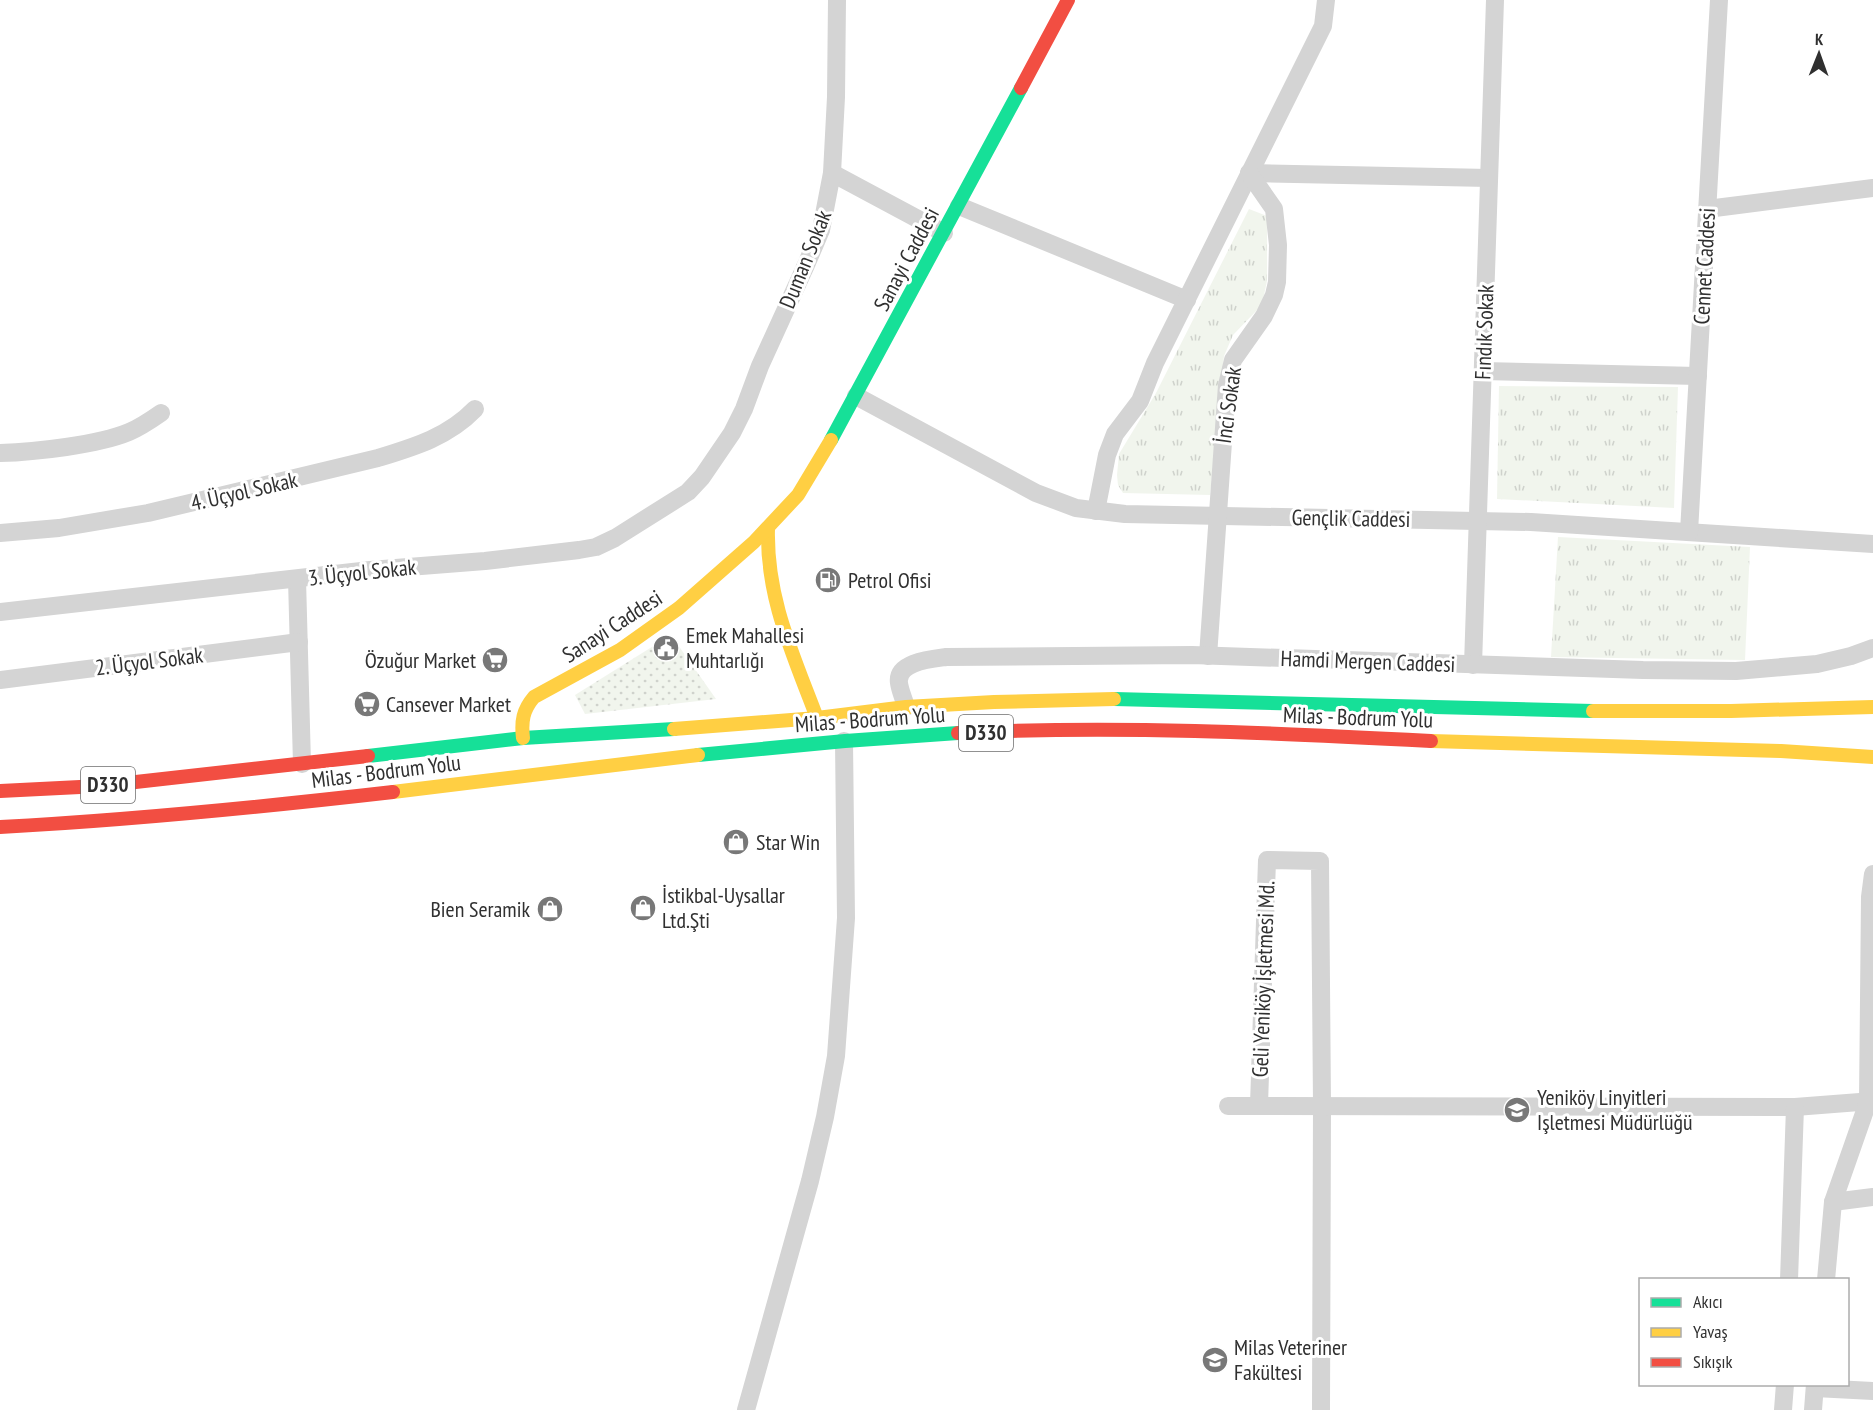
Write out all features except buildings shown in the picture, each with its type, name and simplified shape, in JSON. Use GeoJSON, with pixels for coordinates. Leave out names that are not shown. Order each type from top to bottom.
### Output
{"type":"FeatureCollection","features":[{"type":"Feature","properties":{"kind":"main road","name":"Sanayi Caddesi"},"geometry":{"type":"LineString","coordinates":[[523,738],[522,714],[525,706],[534,697],[620,650],[647,632],[712,581],[768,528],[798,495],[856,396],[1068,0]]}},
{"type":"Feature","properties":{"kind":"main road"},"geometry":{"type":"LineString","coordinates":[[768,528],[766,554],[773,596],[817,718]]}},
{"type":"Feature","properties":{"kind":"main road"},"geometry":{"type":"LineString","coordinates":[[1812,710],[1873,693]]}},
{"type":"Feature","properties":{"kind":"main road","name":"Milas - Bodrum Yolu"},"geometry":{"type":"LineString","coordinates":[[0,790],[100,786],[523,738],[710,727],[817,718],[906,707],[1102,699],[1580,711],[1812,710]]}},
{"type":"Feature","properties":{"kind":"main road"},"geometry":{"type":"LineString","coordinates":[[1812,710],[1873,707]]}},
{"type":"Feature","properties":{"kind":"main road","name":"Milas - Bodrum Yolu"},"geometry":{"type":"LineString","coordinates":[[0,827],[89,823],[225,812],[679,756],[844,741],[1040,730],[1143,729],[1581,747],[1819,753],[1873,757]]}},
{"type":"Feature","properties":{"kind":"street","name":"Duman Sokak"},"geometry":{"type":"LineString","coordinates":[[702,477],[732,433],[744,409],[760,366],[820,230],[832,173],[836,97],[837,0]]}},
{"type":"Feature","properties":{"kind":"street"},"geometry":{"type":"LineString","coordinates":[[1096,511],[1102,471],[1115,434],[1140,401],[1155,363],[1323,26],[1326,0]]}},
{"type":"Feature","properties":{"kind":"street","name":"Fındık Sokak"},"geometry":{"type":"LineString","coordinates":[[1473,665],[1495,0]]}},
{"type":"Feature","properties":{"kind":"street","name":"Cennet Caddesi"},"geometry":{"type":"LineString","coordinates":[[1689,532],[1719,0]]}},
{"type":"Feature","properties":{"kind":"street"},"geometry":{"type":"LineString","coordinates":[[832,173],[944,233]]}},
{"type":"Feature","properties":{"kind":"street"},"geometry":{"type":"LineString","coordinates":[[1250,173],[1489,178]]}},
{"type":"Feature","properties":{"kind":"street","name":"İnci Sokak"},"geometry":{"type":"LineString","coordinates":[[1208,656],[1229,372],[1239,349],[1270,306],[1277,282],[1278,245],[1274,209],[1250,173]]}},
{"type":"Feature","properties":{"kind":"street"},"geometry":{"type":"LineString","coordinates":[[1707,209],[1873,188]]}},
{"type":"Feature","properties":{"kind":"street"},"geometry":{"type":"LineString","coordinates":[[959,206],[1187,300]]}},
{"type":"Feature","properties":{"kind":"street"},"geometry":{"type":"LineString","coordinates":[[1483,371],[1698,376]]}},
{"type":"Feature","properties":{"kind":"street","name":"Gençlik Caddesi"},"geometry":{"type":"LineString","coordinates":[[856,396],[1036,493],[1076,508],[1096,511],[1125,514],[1478,520],[1873,544]]}},
{"type":"Feature","properties":{"kind":"street","name":"4. Üçyol Sokak"},"geometry":{"type":"LineString","coordinates":[[0,533],[59,528],[148,513],[378,458],[444,434],[462,423],[475,409]]}},
{"type":"Feature","properties":{"kind":"street"},"geometry":{"type":"LineString","coordinates":[[0,453],[54,448],[128,433],[146,424],[162,412]]}},
{"type":"Feature","properties":{"kind":"street","name":"3. Üçyol Sokak"},"geometry":{"type":"LineString","coordinates":[[0,612],[485,561],[596,547],[677,500],[702,477]]}},
{"type":"Feature","properties":{"kind":"street"},"geometry":{"type":"LineString","coordinates":[[297,579],[302,764]]}},
{"type":"Feature","properties":{"kind":"street","name":"2. Üçyol Sokak"},"geometry":{"type":"LineString","coordinates":[[0,680],[299,642]]}},
{"type":"Feature","properties":{"kind":"street","name":"Hamdi Mergen Caddesi"},"geometry":{"type":"LineString","coordinates":[[906,707],[898,681],[901,673],[912,664],[926,659],[957,657],[1208,656],[1736,671],[1817,664],[1873,648]]}},
{"type":"Feature","properties":{"kind":"street"},"geometry":{"type":"LineString","coordinates":[[746,1410],[810,1181],[836,1056],[846,918],[844,741]]}},
{"type":"Feature","properties":{"kind":"street","name":"Geli Yeniköy İşletmesi Md."},"geometry":{"type":"LineString","coordinates":[[1259,1105],[1267,860],[1320,861],[1321,1410]]}},
{"type":"Feature","properties":{"kind":"street"},"geometry":{"type":"LineString","coordinates":[[1826,1278],[1833,1202],[1871,1102],[1870,897],[1873,874]]}},
{"type":"Feature","properties":{"kind":"street","name":"Geli Yeniköy İşletmesi Md."},"geometry":{"type":"LineString","coordinates":[[1228,1106],[1795,1107],[1871,1102]]}},
{"type":"Feature","properties":{"kind":"street"},"geometry":{"type":"LineString","coordinates":[[1789,1278],[1795,1107]]}},
{"type":"Feature","properties":{"kind":"street"},"geometry":{"type":"LineString","coordinates":[[1833,1202],[1873,1197]]}},
{"type":"Feature","properties":{"kind":"street"},"geometry":{"type":"LineString","coordinates":[[1783,1410],[1785,1386]]}},
{"type":"Feature","properties":{"kind":"street"},"geometry":{"type":"LineString","coordinates":[[1813,1410],[1815,1386],[1873,1391]]}},
{"type":"Feature","properties":{"kind":"green space"},"geometry":{"type":"Polygon","coordinates":[[[1249,209],[1267,216],[1267,281],[1260,307],[1233,335],[1224,356],[1210,495],[1123,493],[1118,485],[1119,454],[1156,393],[1249,209]]]}},
{"type":"Feature","properties":{"kind":"green space"},"geometry":{"type":"Polygon","coordinates":[[[1499,386],[1678,387],[1674,508],[1497,499],[1499,386]]]}},
{"type":"Feature","properties":{"kind":"green space"},"geometry":{"type":"Polygon","coordinates":[[[1558,537],[1750,547],[1745,660],[1551,657],[1558,537]]]}},
{"type":"Feature","properties":{"kind":"green space"},"geometry":{"type":"Polygon","coordinates":[[[671,635],[716,699],[585,714],[575,695],[671,635]]]}},
{"type":"Feature","properties":{"kind":"traffic: fast"},"geometry":{"type":"LineString","coordinates":[[831,440],[1021,88]]}},
{"type":"Feature","properties":{"kind":"traffic: fast"},"geometry":{"type":"LineString","coordinates":[[1114,699],[1593,711]]}},
{"type":"Feature","properties":{"kind":"traffic: fast"},"geometry":{"type":"LineString","coordinates":[[368,756],[523,738],[674,729]]}},
{"type":"Feature","properties":{"kind":"traffic: fast"},"geometry":{"type":"LineString","coordinates":[[698,755],[958,733]]}},
{"type":"Feature","properties":{"kind":"traffic: slow"},"geometry":{"type":"LineString","coordinates":[[523,738],[524,716],[527,706],[534,697],[620,650],[679,608],[754,542],[798,495],[831,440]]}},
{"type":"Feature","properties":{"kind":"traffic: slow"},"geometry":{"type":"LineString","coordinates":[[768,528],[771,578],[776,602],[790,648],[817,718]]}},
{"type":"Feature","properties":{"kind":"traffic: slow"},"geometry":{"type":"LineString","coordinates":[[674,729],[817,718],[906,707],[1114,699]]}},
{"type":"Feature","properties":{"kind":"traffic: slow"},"geometry":{"type":"LineString","coordinates":[[1593,711],[1731,711],[1873,707]]}},
{"type":"Feature","properties":{"kind":"traffic: slow"},"geometry":{"type":"LineString","coordinates":[[1431,741],[1781,751],[1873,757]]}},
{"type":"Feature","properties":{"kind":"traffic: slow"},"geometry":{"type":"LineString","coordinates":[[393,792],[698,755]]}},
{"type":"Feature","properties":{"kind":"traffic: jam"},"geometry":{"type":"LineString","coordinates":[[1021,88],[1068,0]]}},
{"type":"Feature","properties":{"kind":"traffic: jam"},"geometry":{"type":"LineString","coordinates":[[958,733],[1136,730],[1431,741]]}},
{"type":"Feature","properties":{"kind":"traffic: jam"},"geometry":{"type":"LineString","coordinates":[[0,791],[100,786],[368,756]]}},
{"type":"Feature","properties":{"kind":"traffic: jam"},"geometry":{"type":"LineString","coordinates":[[0,827],[197,813],[393,792]]}},
{"type":"Feature","properties":{"kind":"place","name":"Petrol Ofisi"},"geometry":{"type":"Point","coordinates":[828,580]}},
{"type":"Feature","properties":{"kind":"place","name":"Emek Mahallesi Muhtarlığı"},"geometry":{"type":"Point","coordinates":[666,648]}},
{"type":"Feature","properties":{"kind":"place","name":"Özuğur Market"},"geometry":{"type":"Point","coordinates":[495,660]}},
{"type":"Feature","properties":{"kind":"place","name":"Cansever Market"},"geometry":{"type":"Point","coordinates":[367,704]}},
{"type":"Feature","properties":{"kind":"place","name":"Star Win"},"geometry":{"type":"Point","coordinates":[736,842]}},
{"type":"Feature","properties":{"kind":"place","name":"İstikbal-Uysallar Ltd.Şti"},"geometry":{"type":"Point","coordinates":[643,908]}},
{"type":"Feature","properties":{"kind":"place","name":"Bien Seramik"},"geometry":{"type":"Point","coordinates":[550,909]}},
{"type":"Feature","properties":{"kind":"place","name":"Yeniköy Linyitleri Işletmesi Müdürlüğü"},"geometry":{"type":"Point","coordinates":[1517,1110]}},
{"type":"Feature","properties":{"kind":"place","name":"Milas Veteriner Fakültesi"},"geometry":{"type":"Point","coordinates":[1215,1360]}}]}
